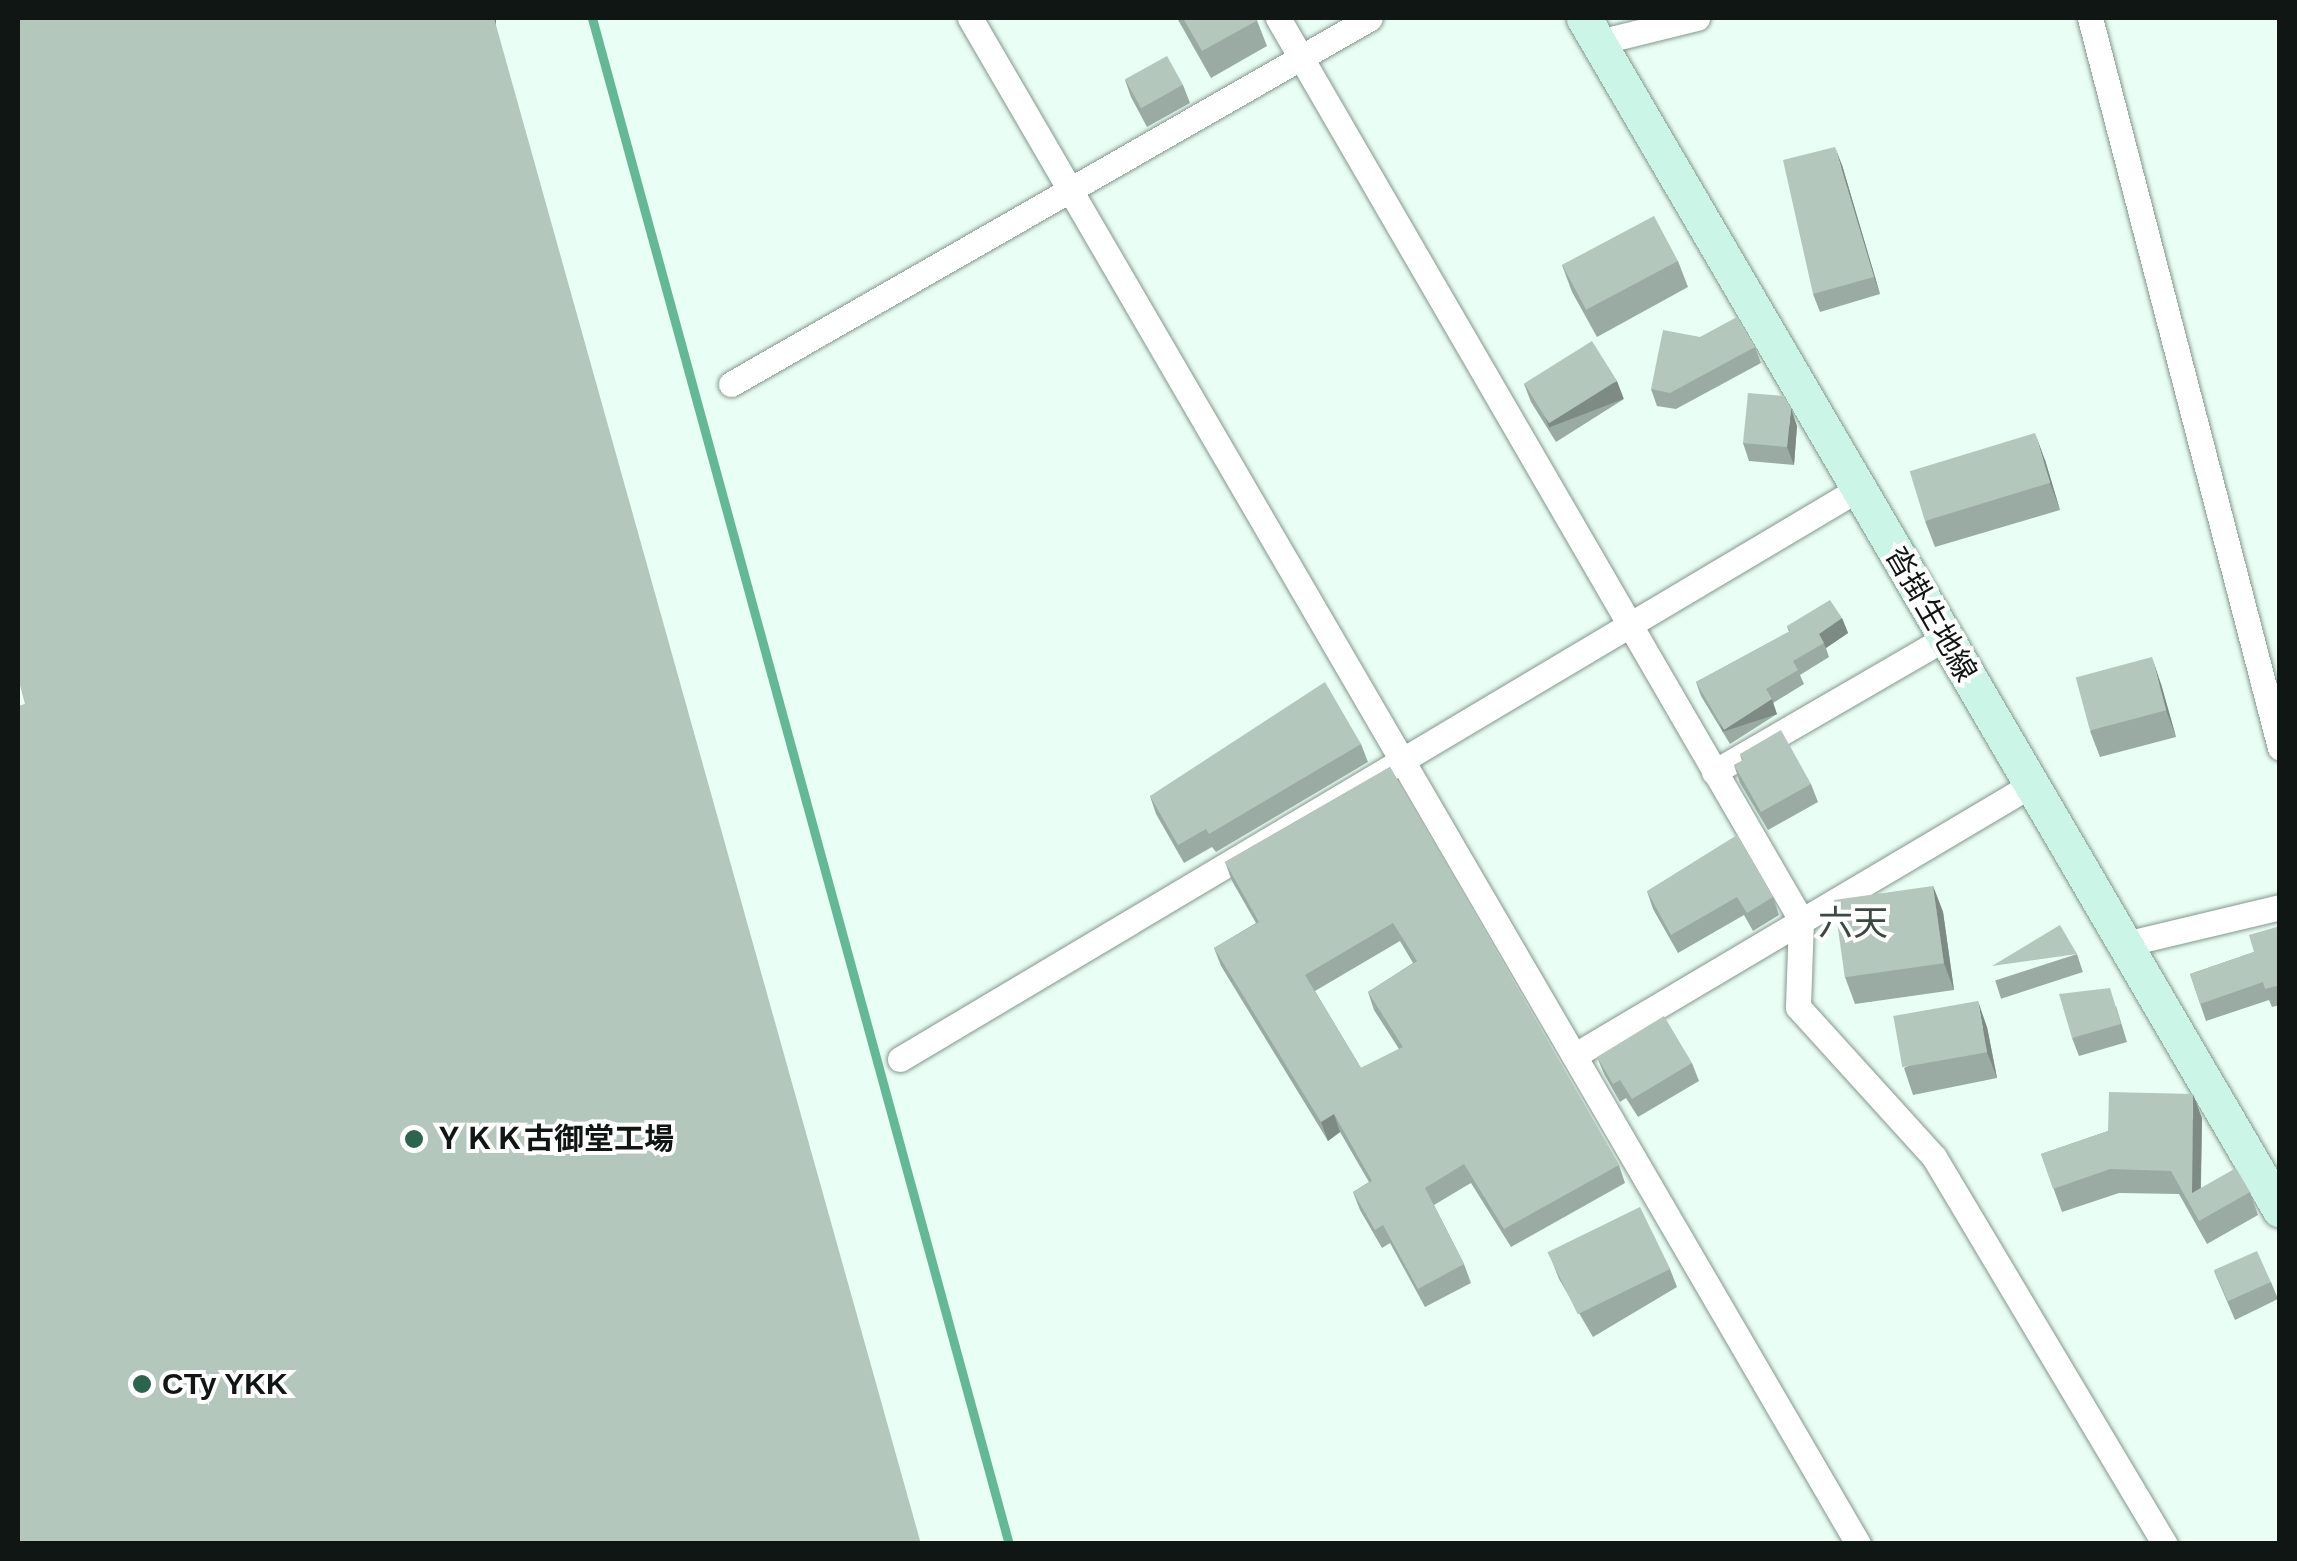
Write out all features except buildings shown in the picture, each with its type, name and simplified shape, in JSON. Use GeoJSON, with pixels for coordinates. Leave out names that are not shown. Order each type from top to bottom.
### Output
{"type":"FeatureCollection","features":[{"type":"Feature","properties":{"kind":"main road","name":"沓掛生地線"},"geometry":{"type":"LineString","coordinates":[[1591,30],[2280,1210]]}},
{"type":"Feature","properties":{"kind":"street"},"geometry":{"type":"LineString","coordinates":[[970,18],[1398,758],[1578,1054],[1858,1544]]}},
{"type":"Feature","properties":{"kind":"street"},"geometry":{"type":"LineString","coordinates":[[1278,18],[1801,920],[1798,1007],[1934,1157],[2165,1544]]}},
{"type":"Feature","properties":{"kind":"street"},"geometry":{"type":"LineString","coordinates":[[731,384],[1370,18]]}},
{"type":"Feature","properties":{"kind":"street"},"geometry":{"type":"LineString","coordinates":[[1591,30],[1697,18]]}},
{"type":"Feature","properties":{"kind":"street"},"geometry":{"type":"LineString","coordinates":[[2090,18],[2280,748]]}},
{"type":"Feature","properties":{"kind":"street"},"geometry":{"type":"LineString","coordinates":[[900,1059],[1398,758],[1858,490]]}},
{"type":"Feature","properties":{"kind":"street"},"geometry":{"type":"LineString","coordinates":[[1714,772],[1945,638]]}},
{"type":"Feature","properties":{"kind":"street"},"geometry":{"type":"LineString","coordinates":[[1578,1054],[2031,785]]}},
{"type":"Feature","properties":{"kind":"street"},"geometry":{"type":"LineString","coordinates":[[2125,944],[2280,907]]}},
{"type":"Feature","properties":{"kind":"waterway"},"geometry":{"type":"LineString","coordinates":[[592,18],[1009,1544]]}},
{"type":"Feature","properties":{"kind":"place","name":"ＹＫＫ古御堂工場"},"geometry":{"type":"Point","coordinates":[414,1139]}},
{"type":"Feature","properties":{"kind":"place","name":"CTy YKK"},"geometry":{"type":"Point","coordinates":[142,1384]}},
{"type":"Feature","properties":{"kind":"district","name":"六天"},"geometry":{"type":"Point","coordinates":[1853,923]}}]}
